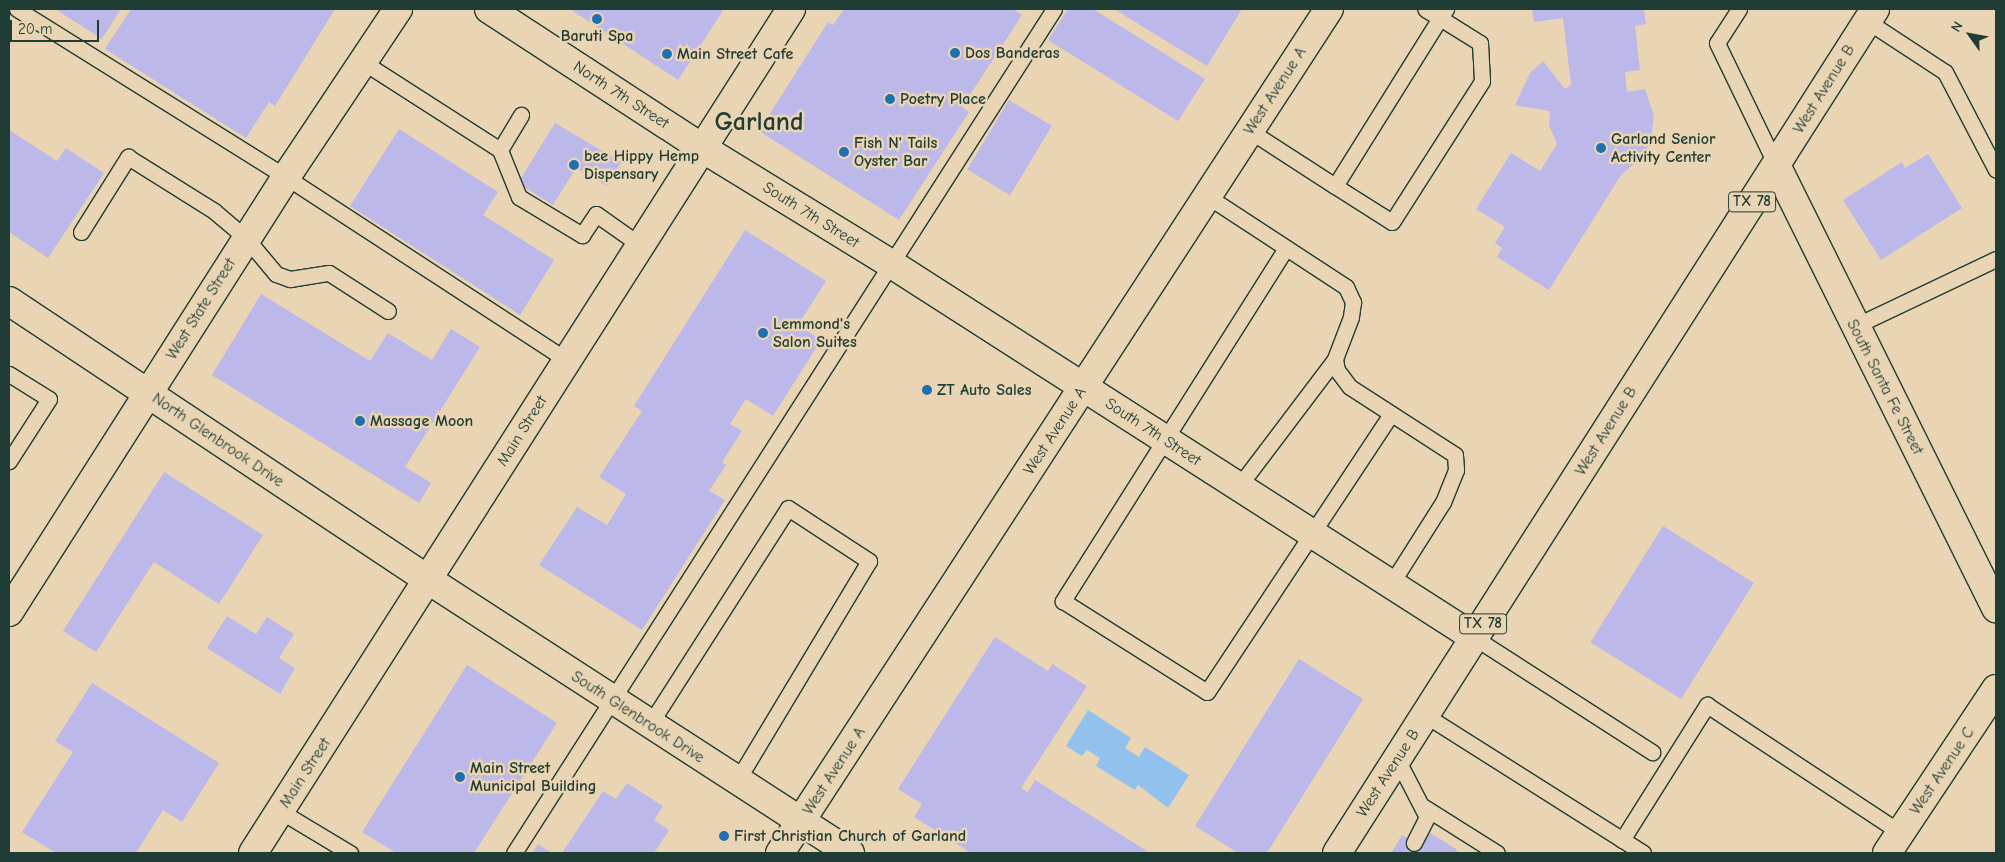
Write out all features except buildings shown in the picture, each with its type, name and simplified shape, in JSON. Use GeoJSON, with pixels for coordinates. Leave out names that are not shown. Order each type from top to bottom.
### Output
{"type":"FeatureCollection","features":[{"type":"Feature","properties":{"kind":"street","name":"West State Street"},"geometry":{"type":"LineString","coordinates":[[11,606],[286,176],[398,9]]}},
{"type":"Feature","properties":{"kind":"street","name":"North 7th Street"},"geometry":{"type":"LineString","coordinates":[[489,9],[702,148]]}},
{"type":"Feature","properties":{"kind":"street","name":"Main Street"},"geometry":{"type":"LineString","coordinates":[[253,853],[791,9]]}},
{"type":"Feature","properties":{"kind":"street","name":"West Avenue A"},"geometry":{"type":"LineString","coordinates":[[780,853],[1329,9]]}},
{"type":"Feature","properties":{"kind":"street","name":"West Avenue B"},"geometry":{"type":"LineString","coordinates":[[1337,853],[1871,15]]}},
{"type":"Feature","properties":{"kind":"street","name":"South 7th Street"},"geometry":{"type":"LineString","coordinates":[[702,148],[890,263],[1475,638]]}},
{"type":"Feature","properties":{"kind":"street","name":"South Santa Fe Street"},"geometry":{"type":"LineString","coordinates":[[1776,165],[1996,608]]}},
{"type":"Feature","properties":{"kind":"street","name":"North Glenbrook Drive"},"geometry":{"type":"LineString","coordinates":[[10,306],[148,392],[427,579]]}},
{"type":"Feature","properties":{"kind":"street","name":"South Glenbrook Drive"},"geometry":{"type":"LineString","coordinates":[[427,579],[850,853]]}},
{"type":"Feature","properties":{"kind":"street","name":"West Avenue C"},"geometry":{"type":"LineString","coordinates":[[1894,843],[1996,689]]}},
{"type":"Feature","properties":{"kind":"lane"},"geometry":{"type":"LineString","coordinates":[[17,9],[286,176],[567,360]]}},
{"type":"Feature","properties":{"kind":"lane"},"geometry":{"type":"LineString","coordinates":[[514,853],[1054,9]]}},
{"type":"Feature","properties":{"kind":"lane"},"geometry":{"type":"LineString","coordinates":[[1250,131],[1392,222],[1482,81],[1480,43],[1443,13],[1425,9]]}},
{"type":"Feature","properties":{"kind":"lane"},"geometry":{"type":"LineString","coordinates":[[1739,9],[1717,43],[1776,165]]}},
{"type":"Feature","properties":{"kind":"lane"},"geometry":{"type":"LineString","coordinates":[[1335,186],[1443,13]]}},
{"type":"Feature","properties":{"kind":"lane"},"geometry":{"type":"LineString","coordinates":[[1871,15],[1945,72],[1996,170]]}},
{"type":"Feature","properties":{"kind":"lane"},"geometry":{"type":"LineString","coordinates":[[363,62],[500,150],[519,197],[582,235],[596,214],[640,244]]}},
{"type":"Feature","properties":{"kind":"lane"},"geometry":{"type":"LineString","coordinates":[[500,150],[521,115]]}},
{"type":"Feature","properties":{"kind":"lane"},"geometry":{"type":"LineString","coordinates":[[81,232],[128,157],[214,211],[246,238],[276,274],[283,278],[329,273],[388,310]]}},
{"type":"Feature","properties":{"kind":"lane"},"geometry":{"type":"LineString","coordinates":[[1207,196],[1346,287],[1352,302],[1351,317],[1335,359],[1239,486]]}},
{"type":"Feature","properties":{"kind":"lane"},"geometry":{"type":"LineString","coordinates":[[1286,248],[1063,601],[1207,692],[1390,414]]}},
{"type":"Feature","properties":{"kind":"lane"},"geometry":{"type":"LineString","coordinates":[[1855,326],[1996,259]]}},
{"type":"Feature","properties":{"kind":"lane"},"geometry":{"type":"LineString","coordinates":[[1335,359],[1337,370],[1350,387],[1455,455],[1456,470],[1443,502],[1391,584]]}},
{"type":"Feature","properties":{"kind":"lane"},"geometry":{"type":"LineString","coordinates":[[9,374],[49,399],[9,461]]}},
{"type":"Feature","properties":{"kind":"lane"},"geometry":{"type":"LineString","coordinates":[[650,724],[788,508],[869,560],[737,781]]}},
{"type":"Feature","properties":{"kind":"lane"},"geometry":{"type":"LineString","coordinates":[[1475,638],[1652,752]]}},
{"type":"Feature","properties":{"kind":"lane"},"geometry":{"type":"LineString","coordinates":[[1622,840],[1707,705],[1894,843]]}},
{"type":"Feature","properties":{"kind":"lane"},"geometry":{"type":"LineString","coordinates":[[1425,715],[1643,853]]}},
{"type":"Feature","properties":{"kind":"lane"},"geometry":{"type":"LineString","coordinates":[[1397,759],[1424,807],[1427,817],[1414,843]]}},
{"type":"Feature","properties":{"kind":"lane"},"geometry":{"type":"LineString","coordinates":[[1424,807],[1497,853]]}},
{"type":"Feature","properties":{"kind":"lane"},"geometry":{"type":"LineString","coordinates":[[280,810],[350,853]]}},
{"type":"Feature","properties":{"kind":"water"},"geometry":{"type":"Polygon","coordinates":[[[1088,710],[1131,738],[1125,748],[1139,757],[1145,747],[1189,775],[1168,808],[1138,785],[1135,790],[1096,766],[1100,758],[1087,750],[1082,756],[1066,746],[1088,710]]]}},
{"type":"Feature","properties":{"kind":"place","name":"Baruti Spa"},"geometry":{"type":"Point","coordinates":[597,19]}},
{"type":"Feature","properties":{"kind":"place","name":"Dos Banderas"},"geometry":{"type":"Point","coordinates":[955,53]}},
{"type":"Feature","properties":{"kind":"place","name":"Main Street Cafe"},"geometry":{"type":"Point","coordinates":[667,54]}},
{"type":"Feature","properties":{"kind":"place","name":"Poetry Place"},"geometry":{"type":"Point","coordinates":[890,99]}},
{"type":"Feature","properties":{"kind":"place","name":"Garland Senior Activity Center"},"geometry":{"type":"Point","coordinates":[1601,148]}},
{"type":"Feature","properties":{"kind":"place","name":"Fish N' Tails Oyster Bar"},"geometry":{"type":"Point","coordinates":[844,152]}},
{"type":"Feature","properties":{"kind":"place","name":"bee Hippy Hemp Dispensary"},"geometry":{"type":"Point","coordinates":[574,165]}},
{"type":"Feature","properties":{"kind":"place","name":"Lemmond's Salon Suites"},"geometry":{"type":"Point","coordinates":[763,333]}},
{"type":"Feature","properties":{"kind":"place","name":"ZT Auto Sales"},"geometry":{"type":"Point","coordinates":[927,390]}},
{"type":"Feature","properties":{"kind":"place","name":"Massage Moon"},"geometry":{"type":"Point","coordinates":[360,421]}},
{"type":"Feature","properties":{"kind":"place","name":"Main Street Municipal Building"},"geometry":{"type":"Point","coordinates":[460,777]}},
{"type":"Feature","properties":{"kind":"place","name":"First Christian Church of Garland"},"geometry":{"type":"Point","coordinates":[724,836]}},
{"type":"Feature","properties":{"kind":"district","name":"Garland"},"geometry":{"type":"Point","coordinates":[759,123]}}]}
